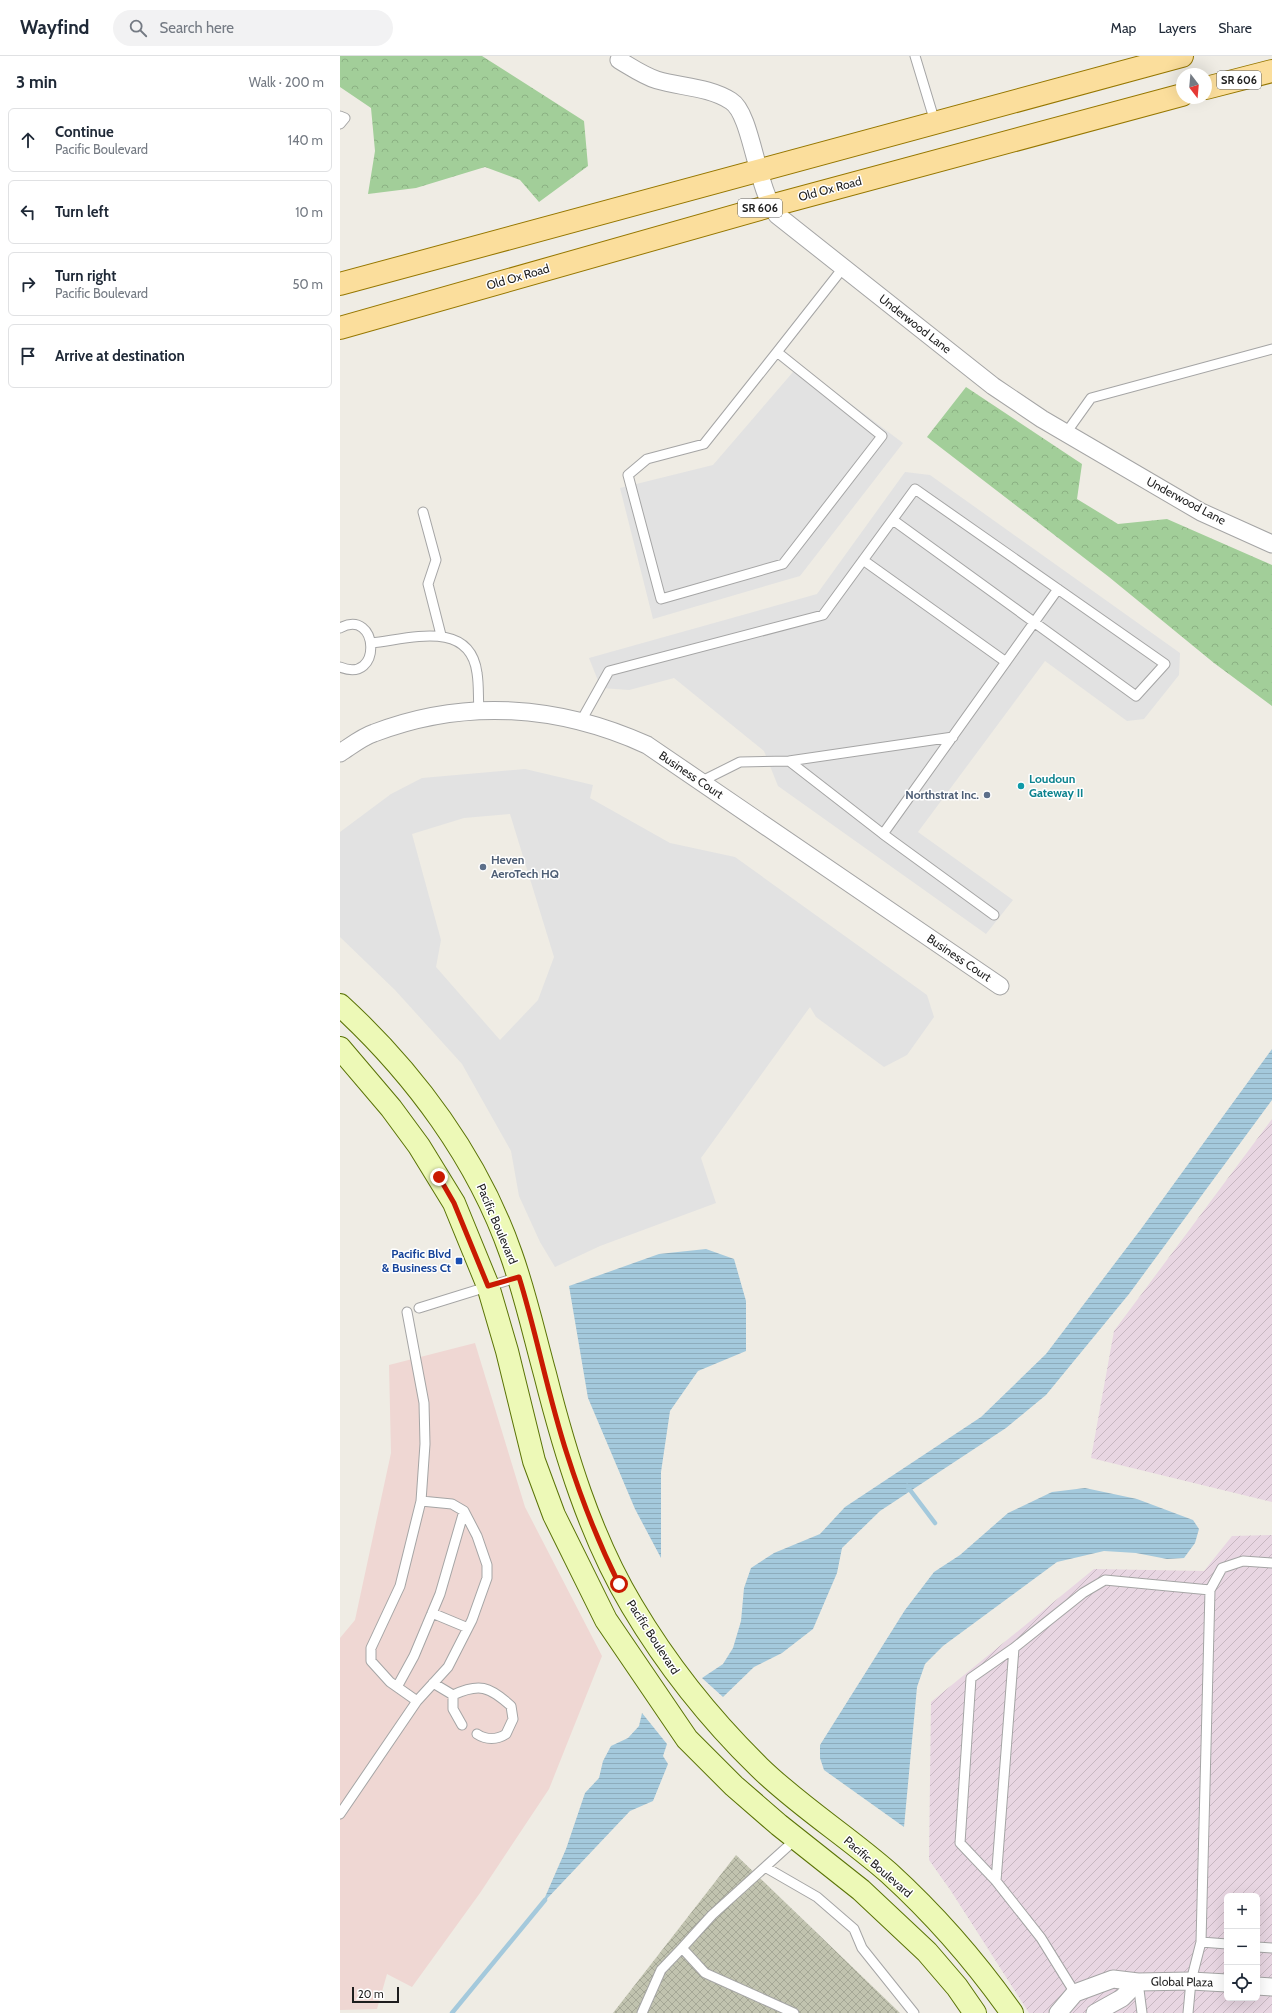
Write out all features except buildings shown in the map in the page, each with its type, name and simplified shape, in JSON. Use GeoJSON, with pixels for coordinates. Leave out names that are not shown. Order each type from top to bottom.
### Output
{"type":"FeatureCollection","features":[{"type":"Feature","properties":{"kind":"main road"},"geometry":{"type":"LineString","coordinates":[[340,284],[1182,56]]}},
{"type":"Feature","properties":{"kind":"main road","name":"SR 606"},"geometry":{"type":"LineString","coordinates":[[1212,86],[1272,71]]}},
{"type":"Feature","properties":{"kind":"main road","name":"Old Ox Road"},"geometry":{"type":"LineString","coordinates":[[340,328],[770,206],[1176,97]]}},
{"type":"Feature","properties":{"kind":"main road","name":"Pacific Boulevard"},"geometry":{"type":"LineString","coordinates":[[340,1006],[363,1026],[392,1058],[449,1132],[486,1193],[519,1277],[567,1454],[603,1550],[632,1607],[679,1676],[713,1720],[761,1768],[804,1806],[887,1872],[923,1906],[957,1943],[1012,2013]]}},
{"type":"Feature","properties":{"kind":"main road"},"geometry":{"type":"LineString","coordinates":[[340,1048],[392,1108],[439,1177],[454,1203],[488,1286],[507,1351],[534,1461],[554,1516],[606,1620],[687,1739],[734,1786],[796,1839],[861,1890],[927,1952],[957,1987],[975,2013]]}},
{"type":"Feature","properties":{"kind":"street","name":"Underwood Lane"},"geometry":{"type":"LineString","coordinates":[[621,58],[657,80],[714,93],[732,101],[741,111],[758,171],[770,206],[793,229],[993,386],[1066,433],[1201,512],[1272,544]]}},
{"type":"Feature","properties":{"kind":"street","name":"Business Court"},"geometry":{"type":"LineString","coordinates":[[340,753],[373,733],[416,719],[479,710],[538,713],[581,721],[616,731],[647,745],[1000,986]]}},
{"type":"Feature","properties":{"kind":"street","name":"Global Plaza"},"geometry":{"type":"LineString","coordinates":[[1058,2013],[1075,1993],[1113,1979],[1138,1982],[1191,1981],[1224,1983]]}},
{"type":"Feature","properties":{"kind":"street","name":"Global Plaza"},"geometry":{"type":"LineString","coordinates":[[1095,2013],[1122,1998],[1138,1982]]}},
{"type":"Feature","properties":{"kind":"street"},"geometry":{"type":"LineString","coordinates":[[1260,1986],[1272,1987]]}},
{"type":"Feature","properties":{"kind":"lane"},"geometry":{"type":"LineString","coordinates":[[915,56],[935,122]]}},
{"type":"Feature","properties":{"kind":"lane"},"geometry":{"type":"LineString","coordinates":[[340,116],[345,118],[340,124]]}},
{"type":"Feature","properties":{"kind":"lane"},"geometry":{"type":"LineString","coordinates":[[777,352],[882,436],[783,564],[661,599],[628,475],[648,459],[704,444],[843,268]]}},
{"type":"Feature","properties":{"kind":"lane"},"geometry":{"type":"LineString","coordinates":[[1066,433],[1091,398],[1272,349]]}},
{"type":"Feature","properties":{"kind":"lane"},"geometry":{"type":"LineString","coordinates":[[581,721],[609,671],[823,615],[915,489],[1165,664],[1136,696],[893,520]]}},
{"type":"Feature","properties":{"kind":"lane"},"geometry":{"type":"LineString","coordinates":[[423,512],[436,560],[428,584],[441,635]]}},
{"type":"Feature","properties":{"kind":"lane"},"geometry":{"type":"LineString","coordinates":[[864,560],[1006,662]]}},
{"type":"Feature","properties":{"kind":"lane"},"geometry":{"type":"LineString","coordinates":[[883,834],[1058,590]]}},
{"type":"Feature","properties":{"kind":"lane"},"geometry":{"type":"LineString","coordinates":[[340,628],[350,625],[356,626],[368,634],[372,643],[371,653],[362,666],[348,669],[340,667]]}},
{"type":"Feature","properties":{"kind":"lane"},"geometry":{"type":"LineString","coordinates":[[372,643],[441,635],[455,639],[466,648],[474,659],[477,672],[479,710]]}},
{"type":"Feature","properties":{"kind":"lane"},"geometry":{"type":"LineString","coordinates":[[700,782],[740,762],[790,761],[953,737]]}},
{"type":"Feature","properties":{"kind":"lane"},"geometry":{"type":"LineString","coordinates":[[790,761],[883,834],[994,915]]}},
{"type":"Feature","properties":{"kind":"lane"},"geometry":{"type":"LineString","coordinates":[[419,1308],[519,1277]]}},
{"type":"Feature","properties":{"kind":"lane"},"geometry":{"type":"LineString","coordinates":[[407,1312],[424,1403],[425,1444],[421,1501],[400,1586],[371,1648],[371,1661],[390,1682],[417,1701]]}},
{"type":"Feature","properties":{"kind":"lane"},"geometry":{"type":"LineString","coordinates":[[340,1814],[417,1701],[448,1667],[468,1628],[486,1578],[487,1565],[477,1536],[464,1511],[452,1504],[421,1501]]}},
{"type":"Feature","properties":{"kind":"lane"},"geometry":{"type":"LineString","coordinates":[[397,1687],[414,1656],[440,1594],[464,1511]]}},
{"type":"Feature","properties":{"kind":"lane"},"geometry":{"type":"LineString","coordinates":[[1188,2013],[1191,1981],[1201,1942],[1210,1590],[1222,1568],[1243,1561],[1272,1563]]}},
{"type":"Feature","properties":{"kind":"lane"},"geometry":{"type":"LineString","coordinates":[[1075,1993],[1041,1938],[996,1881],[960,1843],[971,1678],[1014,1648],[1084,1593],[1105,1580],[1210,1590]]}},
{"type":"Feature","properties":{"kind":"lane"},"geometry":{"type":"LineString","coordinates":[[432,1613],[468,1628]]}},
{"type":"Feature","properties":{"kind":"lane"},"geometry":{"type":"LineString","coordinates":[[996,1881],[1014,1648]]}},
{"type":"Feature","properties":{"kind":"lane"},"geometry":{"type":"LineString","coordinates":[[433,1683],[453,1694],[469,1688],[484,1687],[510,1706],[513,1719],[506,1734],[494,1739],[483,1738],[477,1734]]}},
{"type":"Feature","properties":{"kind":"lane"},"geometry":{"type":"LineString","coordinates":[[453,1694],[453,1709],[462,1725]]}},
{"type":"Feature","properties":{"kind":"lane"},"geometry":{"type":"LineString","coordinates":[[642,2013],[661,1970],[712,1915],[796,1839]]}},
{"type":"Feature","properties":{"kind":"lane"},"geometry":{"type":"LineString","coordinates":[[764,1868],[817,1897],[854,1929],[862,1948],[914,2013]]}},
{"type":"Feature","properties":{"kind":"lane"},"geometry":{"type":"LineString","coordinates":[[1201,1942],[1224,1944]]}},
{"type":"Feature","properties":{"kind":"lane"},"geometry":{"type":"LineString","coordinates":[[1260,1946],[1272,1948]]}},
{"type":"Feature","properties":{"kind":"lane"},"geometry":{"type":"LineString","coordinates":[[682,1948],[705,1974],[794,2013]]}},
{"type":"Feature","properties":{"kind":"lane"},"geometry":{"type":"LineString","coordinates":[[1138,1982],[1142,2013]]}},
{"type":"Feature","properties":{"kind":"shaded area"},"geometry":{"type":"Polygon","coordinates":[[[799,365],[903,443],[800,576],[653,619],[620,488],[713,465],[799,365]]]}},
{"type":"Feature","properties":{"kind":"shaded area"},"geometry":{"type":"Polygon","coordinates":[[[905,472],[930,475],[1180,653],[1179,675],[1144,719],[1127,721],[1045,661],[918,832],[1013,900],[986,934],[778,786],[764,751],[674,678],[629,690],[601,688],[589,658],[817,594],[905,472]]]}},
{"type":"Feature","properties":{"kind":"shaded area"},"geometry":{"type":"Polygon","coordinates":[[[525,769],[593,785],[590,798],[670,843],[735,857],[927,995],[934,1017],[907,1055],[884,1067],[816,1017],[810,1007],[701,1158],[716,1203],[600,1246],[555,1267],[540,1242],[519,1196],[511,1151],[462,1064],[395,990],[340,937],[340,832],[391,794],[422,778],[525,769]],[[510,814],[464,818],[412,834],[441,940],[436,967],[500,1040],[538,1000],[554,957],[510,814]]]}},
{"type":"Feature","properties":{"kind":"shaded area"},"geometry":{"type":"Polygon","coordinates":[[[1272,1119],[1272,1502],[1091,1458],[1114,1331],[1272,1119]]]}},
{"type":"Feature","properties":{"kind":"shaded area"},"geometry":{"type":"Polygon","coordinates":[[[475,1343],[525,1507],[602,1656],[549,1789],[480,1893],[412,1987],[387,1974],[377,2009],[340,2010],[340,1638],[355,1620],[391,1453],[389,1365],[475,1343]]]}},
{"type":"Feature","properties":{"kind":"shaded area"},"geometry":{"type":"Polygon","coordinates":[[[1272,1535],[1272,2013],[1029,2013],[951,1891],[929,1860],[931,1702],[1094,1569],[1204,1571],[1232,1536],[1272,1535]]]}},
{"type":"Feature","properties":{"kind":"shaded area"},"geometry":{"type":"Polygon","coordinates":[[[736,1855],[900,2013],[613,2013],[736,1855]]]}},
{"type":"Feature","properties":{"kind":"green space"},"geometry":{"type":"Polygon","coordinates":[[[340,56],[482,56],[584,121],[588,166],[539,202],[520,180],[485,167],[416,188],[368,194],[375,151],[371,108],[340,87],[340,56]]]}},
{"type":"Feature","properties":{"kind":"green space"},"geometry":{"type":"Polygon","coordinates":[[[966,387],[1082,464],[1077,499],[1118,524],[1167,519],[1272,565],[1272,706],[1214,663],[1109,577],[927,437],[966,387]]]}},
{"type":"Feature","properties":{"kind":"water"},"geometry":{"type":"Polygon","coordinates":[[[1272,1049],[1272,1100],[1129,1294],[1046,1395],[1006,1428],[880,1511],[842,1548],[837,1573],[813,1629],[782,1653],[754,1667],[723,1697],[702,1678],[723,1664],[733,1648],[741,1621],[744,1588],[751,1568],[774,1553],[820,1534],[845,1507],[981,1417],[1046,1354],[1141,1229],[1272,1049]]]}},
{"type":"Feature","properties":{"kind":"water"},"geometry":{"type":"Polygon","coordinates":[[[706,1249],[734,1259],[746,1301],[746,1351],[698,1371],[670,1411],[661,1472],[661,1558],[635,1509],[588,1398],[569,1286],[659,1254],[706,1249]]]}},
{"type":"Feature","properties":{"kind":"water"},"geometry":{"type":"Polygon","coordinates":[[[1085,1488],[1137,1499],[1193,1520],[1199,1529],[1195,1543],[1184,1558],[1167,1559],[1136,1553],[1104,1551],[1057,1562],[943,1646],[925,1664],[917,1687],[904,1827],[824,1770],[820,1758],[820,1745],[905,1610],[934,1572],[960,1555],[1008,1513],[1052,1492],[1085,1488]]]}},
{"type":"Feature","properties":{"kind":"water"},"geometry":{"type":"Polygon","coordinates":[[[642,1713],[667,1744],[663,1756],[668,1764],[653,1801],[630,1811],[542,1904],[566,1849],[585,1793],[599,1778],[603,1761],[611,1746],[628,1738],[639,1726],[642,1713]]]}},
{"type":"Feature","properties":{"kind":"waterway"},"geometry":{"type":"LineString","coordinates":[[907,1486],[935,1523]]}},
{"type":"Feature","properties":{"kind":"waterway"},"geometry":{"type":"LineString","coordinates":[[452,2013],[545,1900]]}},
{"type":"Feature","properties":{"kind":"place","name":"Loudoun Gateway II"},"geometry":{"type":"Point","coordinates":[1021,786]}},
{"type":"Feature","properties":{"kind":"place","name":"Northstrat Inc."},"geometry":{"type":"Point","coordinates":[987,795]}},
{"type":"Feature","properties":{"kind":"place","name":"Heven AeroTech HQ"},"geometry":{"type":"Point","coordinates":[483,867]}},
{"type":"Feature","properties":{"kind":"place","name":"Pacific Blvd & Business Ct"},"geometry":{"type":"Point","coordinates":[459,1261]}},
{"type":"Feature","properties":{"kind":"route"},"geometry":{"type":"LineString","coordinates":[[439,1177],[454,1203],[488,1286],[519,1277],[567,1454],[603,1550],[619,1584]]}}]}
